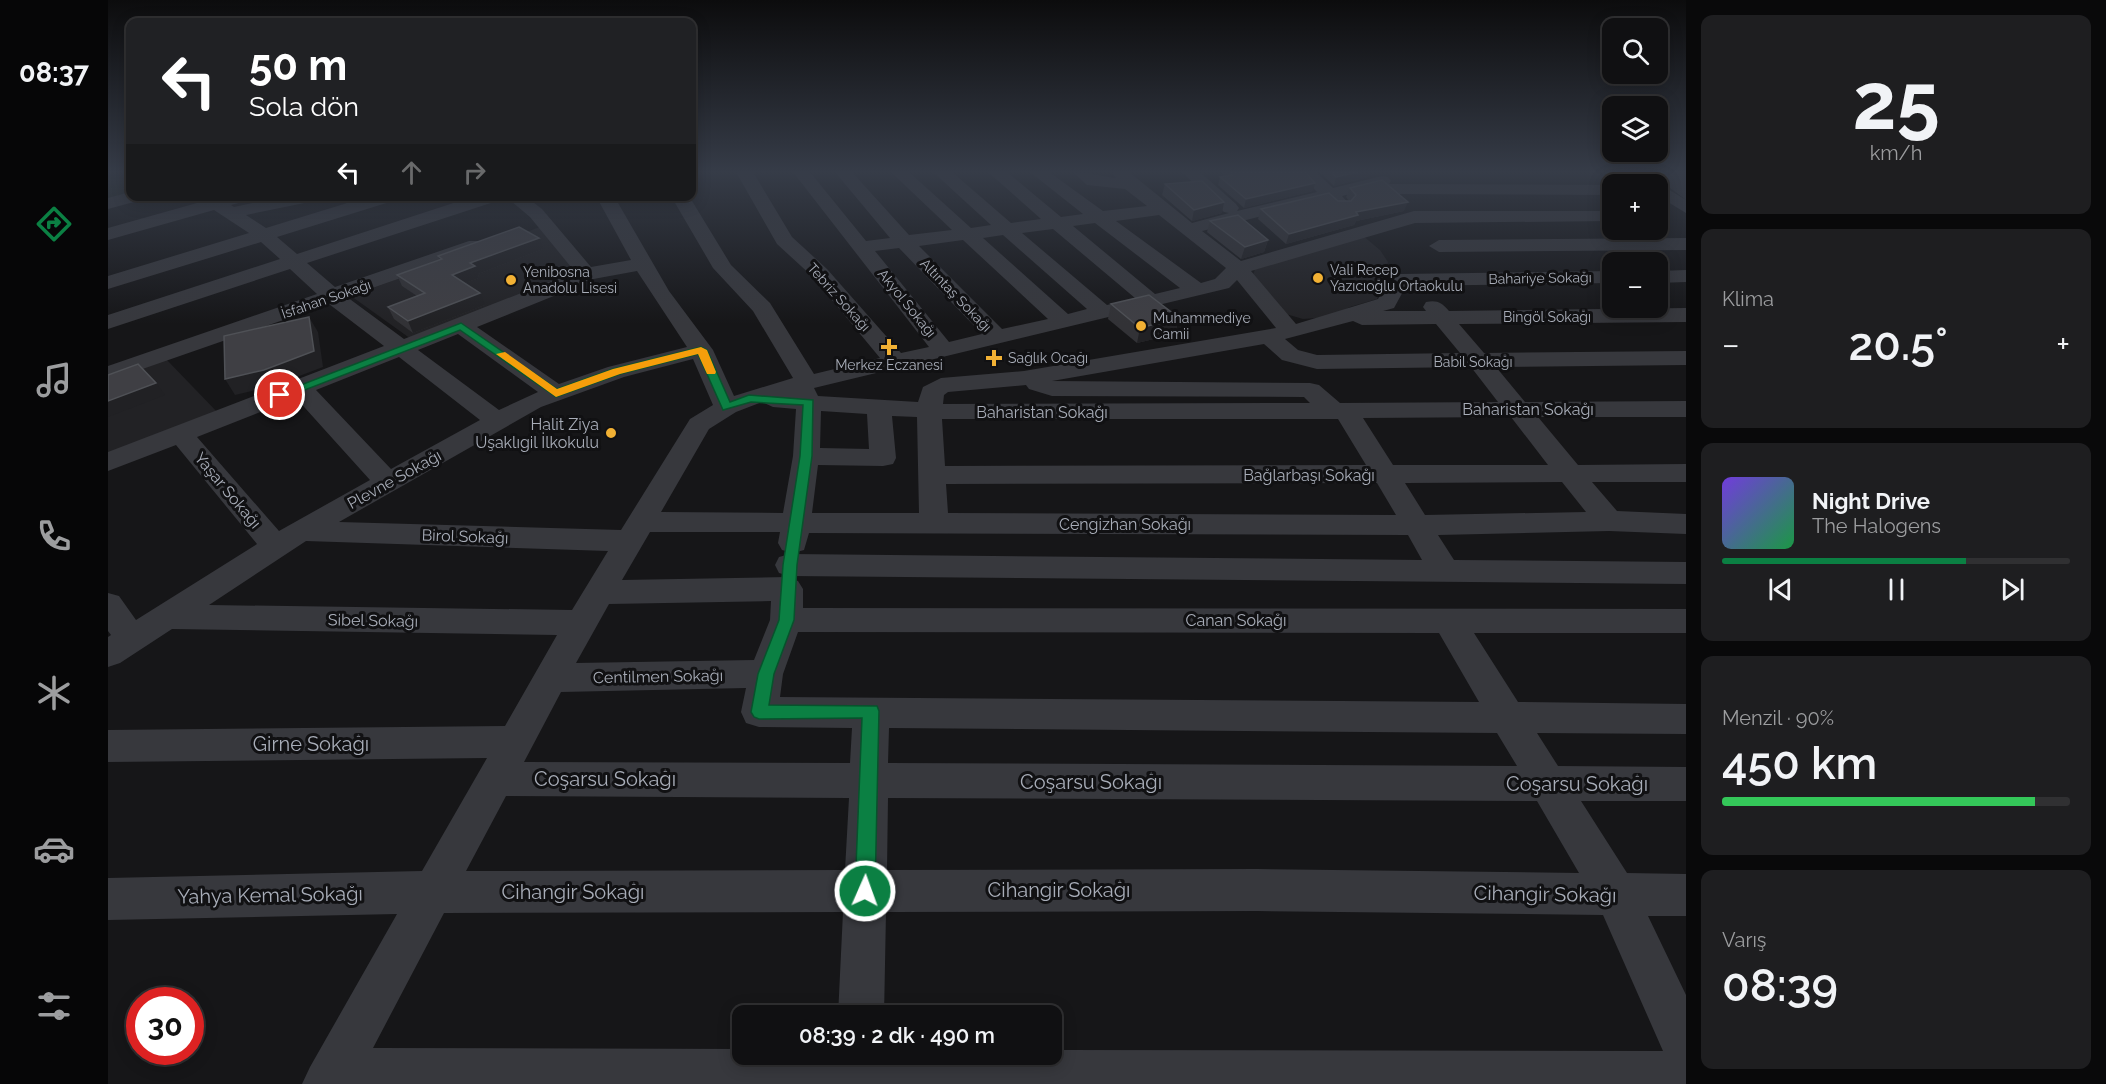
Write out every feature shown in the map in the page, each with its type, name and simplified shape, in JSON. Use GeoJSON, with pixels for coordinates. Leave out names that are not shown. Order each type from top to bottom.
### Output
{"type":"FeatureCollection","features":[{"type":"Feature","properties":{"kind":"street"},"geometry":{"type":"LineString","coordinates":[[108,283],[126,249],[173,223]]}},
{"type":"Feature","properties":{"kind":"street"},"geometry":{"type":"LineString","coordinates":[[250,223],[333,297],[498,421]]}},
{"type":"Feature","properties":{"kind":"street"},"geometry":{"type":"LineString","coordinates":[[126,249],[264,235],[304,223]]}},
{"type":"Feature","properties":{"kind":"street"},"geometry":{"type":"LineString","coordinates":[[108,322],[412,223]]}},
{"type":"Feature","properties":{"kind":"street"},"geometry":{"type":"LineString","coordinates":[[520,229],[538,223]]}},
{"type":"Feature","properties":{"kind":"street"},"geometry":{"type":"LineString","coordinates":[[543,223],[581,266],[582,275]]}},
{"type":"Feature","properties":{"kind":"street"},"geometry":{"type":"LineString","coordinates":[[619,223],[659,292],[738,403]]}},
{"type":"Feature","properties":{"kind":"street"},"geometry":{"type":"LineString","coordinates":[[696,223],[723,268],[762,309],[805,390],[806,456],[795,522],[788,591],[766,674],[759,712],[871,711],[1686,719]]}},
{"type":"Feature","properties":{"kind":"street","name":"Tebriz Sokağı"},"geometry":{"type":"LineString","coordinates":[[773,223],[784,240],[820,273],[896,362]]}},
{"type":"Feature","properties":{"kind":"street","name":"Akyol Sokağı"},"geometry":{"type":"LineString","coordinates":[[842,223],[944,350]]}},
{"type":"Feature","properties":{"kind":"street","name":"Altıntaş Sokağı"},"geometry":{"type":"LineString","coordinates":[[887,223],[997,337]]}},
{"type":"Feature","properties":{"kind":"street"},"geometry":{"type":"LineString","coordinates":[[956,223],[1063,321]]}},
{"type":"Feature","properties":{"kind":"street"},"geometry":{"type":"LineString","coordinates":[[999,223],[1103,312]]}},
{"type":"Feature","properties":{"kind":"street"},"geometry":{"type":"LineString","coordinates":[[862,247],[1069,223]]}},
{"type":"Feature","properties":{"kind":"street"},"geometry":{"type":"LineString","coordinates":[[1107,223],[1197,290]]}},
{"type":"Feature","properties":{"kind":"street","name":"Babil Sokağı"},"geometry":{"type":"LineString","coordinates":[[1181,223],[1238,268],[1290,355],[1317,362],[1686,358]]}},
{"type":"Feature","properties":{"kind":"street"},"geometry":{"type":"LineString","coordinates":[[1188,229],[1213,223]]}},
{"type":"Feature","properties":{"kind":"street"},"geometry":{"type":"LineString","coordinates":[[1246,223],[1282,254]]}},
{"type":"Feature","properties":{"kind":"street"},"geometry":{"type":"LineString","coordinates":[[1360,223],[1368,230]]}},
{"type":"Feature","properties":{"kind":"street"},"geometry":{"type":"LineString","coordinates":[[331,1078],[550,678],[634,531],[699,424],[738,403],[805,390],[896,362],[1222,284],[1238,268],[1394,223]]}},
{"type":"Feature","properties":{"kind":"street"},"geometry":{"type":"LineString","coordinates":[[1419,223],[1468,278]]}},
{"type":"Feature","properties":{"kind":"street"},"geometry":{"type":"LineString","coordinates":[[1056,224],[1151,301]]}},
{"type":"Feature","properties":{"kind":"street","name":"İsfahan Sokağı"},"geometry":{"type":"LineString","coordinates":[[108,374],[333,297],[498,237]]}},
{"type":"Feature","properties":{"kind":"street"},"geometry":{"type":"LineString","coordinates":[[1440,246],[1686,244]]}},
{"type":"Feature","properties":{"kind":"street"},"geometry":{"type":"LineString","coordinates":[[108,462],[461,326],[569,283],[582,275],[642,264]]}},
{"type":"Feature","properties":{"kind":"street"},"geometry":{"type":"LineString","coordinates":[[1668,277],[1686,276]]}},
{"type":"Feature","properties":{"kind":"street","name":"Bahariye Sokağı"},"geometry":{"type":"LineString","coordinates":[[1411,279],[1602,277]]}},
{"type":"Feature","properties":{"kind":"street"},"geometry":{"type":"LineString","coordinates":[[934,523],[929,411],[932,392],[941,386],[1024,378],[1279,334],[1347,318],[1386,303],[1399,280],[1411,279],[1609,521]]}},
{"type":"Feature","properties":{"kind":"street","name":"Bingöl Sokağı"},"geometry":{"type":"LineString","coordinates":[[1347,318],[1686,315]]}},
{"type":"Feature","properties":{"kind":"street"},"geometry":{"type":"LineString","coordinates":[[461,326],[556,393]]}},
{"type":"Feature","properties":{"kind":"street","name":"Plevne Sokağı"},"geometry":{"type":"LineString","coordinates":[[120,646],[300,531],[531,402],[616,372],[701,350]]}},
{"type":"Feature","properties":{"kind":"street","name":"Baharistan Sokağı"},"geometry":{"type":"LineString","coordinates":[[1024,378],[1052,389],[1310,390],[1341,412]]}},
{"type":"Feature","properties":{"kind":"street"},"geometry":{"type":"LineString","coordinates":[[300,388],[388,482]]}},
{"type":"Feature","properties":{"kind":"street"},"geometry":{"type":"LineString","coordinates":[[1039,412],[1052,389]]}},
{"type":"Feature","properties":{"kind":"street","name":"Baharistan Sokağı"},"geometry":{"type":"LineString","coordinates":[[805,390],[879,406],[929,411],[1341,412],[1517,408],[1686,409]]}},
{"type":"Feature","properties":{"kind":"street"},"geometry":{"type":"LineString","coordinates":[[806,456],[883,458],[879,406]]}},
{"type":"Feature","properties":{"kind":"street"},"geometry":{"type":"LineString","coordinates":[[1341,412],[1387,475],[1445,571]]}},
{"type":"Feature","properties":{"kind":"street","name":"Yaşar Sokağı"},"geometry":{"type":"LineString","coordinates":[[180,433],[276,547]]}},
{"type":"Feature","properties":{"kind":"street","name":"Bağlarbaşı Sokağı"},"geometry":{"type":"LineString","coordinates":[[932,475],[1686,473]]}},
{"type":"Feature","properties":{"kind":"street","name":"Cengizhan Sokağı"},"geometry":{"type":"LineString","coordinates":[[634,531],[795,522],[1416,525],[1609,521],[1686,524]]}},
{"type":"Feature","properties":{"kind":"street","name":"Birol Sokağı"},"geometry":{"type":"LineString","coordinates":[[300,531],[634,531]]}},
{"type":"Feature","properties":{"kind":"street"},"geometry":{"type":"LineString","coordinates":[[599,592],[788,591],[1445,571],[1686,573]]}},
{"type":"Feature","properties":{"kind":"street","name":"Canan Sokağı"},"geometry":{"type":"LineString","coordinates":[[788,591],[1448,620],[1686,621]]}},
{"type":"Feature","properties":{"kind":"street"},"geometry":{"type":"LineString","coordinates":[[108,605],[120,646]]}},
{"type":"Feature","properties":{"kind":"street","name":"Sibel Sokağı"},"geometry":{"type":"LineString","coordinates":[[166,617],[581,623]]}},
{"type":"Feature","properties":{"kind":"street"},"geometry":{"type":"LineString","coordinates":[[1448,620],[1616,895],[1686,1047]]}},
{"type":"Feature","properties":{"kind":"street","name":"Centilmen Sokağı"},"geometry":{"type":"LineString","coordinates":[[550,678],[766,674]]}},
{"type":"Feature","properties":{"kind":"street"},"geometry":{"type":"LineString","coordinates":[[861,1005],[871,711]]}},
{"type":"Feature","properties":{"kind":"street","name":"Girne Sokağı"},"geometry":{"type":"LineString","coordinates":[[108,746],[515,742]]}},
{"type":"Feature","properties":{"kind":"street","name":"Coşarsu Sokağı"},"geometry":{"type":"LineString","coordinates":[[495,779],[1686,784]]}},
{"type":"Feature","properties":{"kind":"street","name":"Cihangir Sokağı"},"geometry":{"type":"LineString","coordinates":[[433,892],[1257,890],[1686,896]]}},
{"type":"Feature","properties":{"kind":"street","name":"Yahya Kemal Sokağı"},"geometry":{"type":"LineString","coordinates":[[108,899],[433,892]]}},
{"type":"Feature","properties":{"kind":"street"},"geometry":{"type":"LineString","coordinates":[[331,1078],[821,1065]]}},
{"type":"Feature","properties":{"kind":"street"},"geometry":{"type":"LineString","coordinates":[[928,1065],[1686,1076]]}},
{"type":"Feature","properties":{"kind":"shaded area"},"geometry":{"type":"Polygon","coordinates":[[[540,227],[576,272],[411,339],[351,296],[540,227]]]}},
{"type":"Feature","properties":{"kind":"shaded area","name":"Vali Recep Yazıcıoğlu Ortaokulu"},"geometry":{"type":"Polygon","coordinates":[[[1362,235],[1380,250],[1388,262],[1377,299],[1350,307],[1331,317],[1303,319],[1279,312],[1252,278],[1255,269],[1362,235]]]}},
{"type":"Feature","properties":{"kind":"shaded area"},"geometry":{"type":"Polygon","coordinates":[[[165,358],[219,414],[108,458],[108,378],[165,358]]]}},
{"type":"Feature","properties":{"kind":"building"},"geometry":{"type":"Polygon","coordinates":[[[1212,223],[1247,223],[1268,240],[1245,247],[1212,223]]]}},
{"type":"Feature","properties":{"kind":"building"},"geometry":{"type":"Polygon","coordinates":[[[1276,223],[1330,223],[1289,234],[1276,223]]]}},
{"type":"Feature","properties":{"kind":"building"},"geometry":{"type":"Polygon","coordinates":[[[519,227],[539,238],[470,263],[475,266],[452,275],[480,293],[408,321],[388,307],[425,293],[397,275],[442,259],[438,256],[519,227]]]}},
{"type":"Feature","properties":{"kind":"building"},"geometry":{"type":"Polygon","coordinates":[[[1149,295],[1179,318],[1140,328],[1111,304],[1149,295]]]}},
{"type":"Feature","properties":{"kind":"building"},"geometry":{"type":"Polygon","coordinates":[[[309,317],[314,351],[264,370],[225,379],[224,336],[309,317]]]}},
{"type":"Feature","properties":{"kind":"building"},"geometry":{"type":"Polygon","coordinates":[[[138,364],[156,383],[108,401],[108,375],[138,364]]]}},
{"type":"Feature","properties":{"kind":"slow traffic"},"geometry":{"type":"LineString","coordinates":[[501,354],[556,393],[616,372],[701,350],[711,372]]}},
{"type":"Feature","properties":{"kind":"place","name":"Vali Recep Yazıcıoğlu Ortaokulu"},"geometry":{"type":"Point","coordinates":[1318,278]}},
{"type":"Feature","properties":{"kind":"place","name":"Yenibosna Anadolu Lisesi"},"geometry":{"type":"Point","coordinates":[511,280]}},
{"type":"Feature","properties":{"kind":"place","name":"Muhammediye Camii"},"geometry":{"type":"Point","coordinates":[1141,326]}},
{"type":"Feature","properties":{"kind":"place","name":"Merkez Eczanesi"},"geometry":{"type":"Point","coordinates":[889,347]}},
{"type":"Feature","properties":{"kind":"place","name":"Sağlık Ocağı"},"geometry":{"type":"Point","coordinates":[994,358]}},
{"type":"Feature","properties":{"kind":"place","name":"Halit Ziya Uşaklıgil İlkokulu"},"geometry":{"type":"Point","coordinates":[611,433]}},
{"type":"Feature","properties":{"kind":"route"},"geometry":{"type":"LineString","coordinates":[[280,395],[461,326],[556,393],[616,372],[701,350],[727,407],[749,399],[809,402],[806,456],[795,522],[786,620],[766,674],[759,712],[871,711],[865,891]]}}]}
